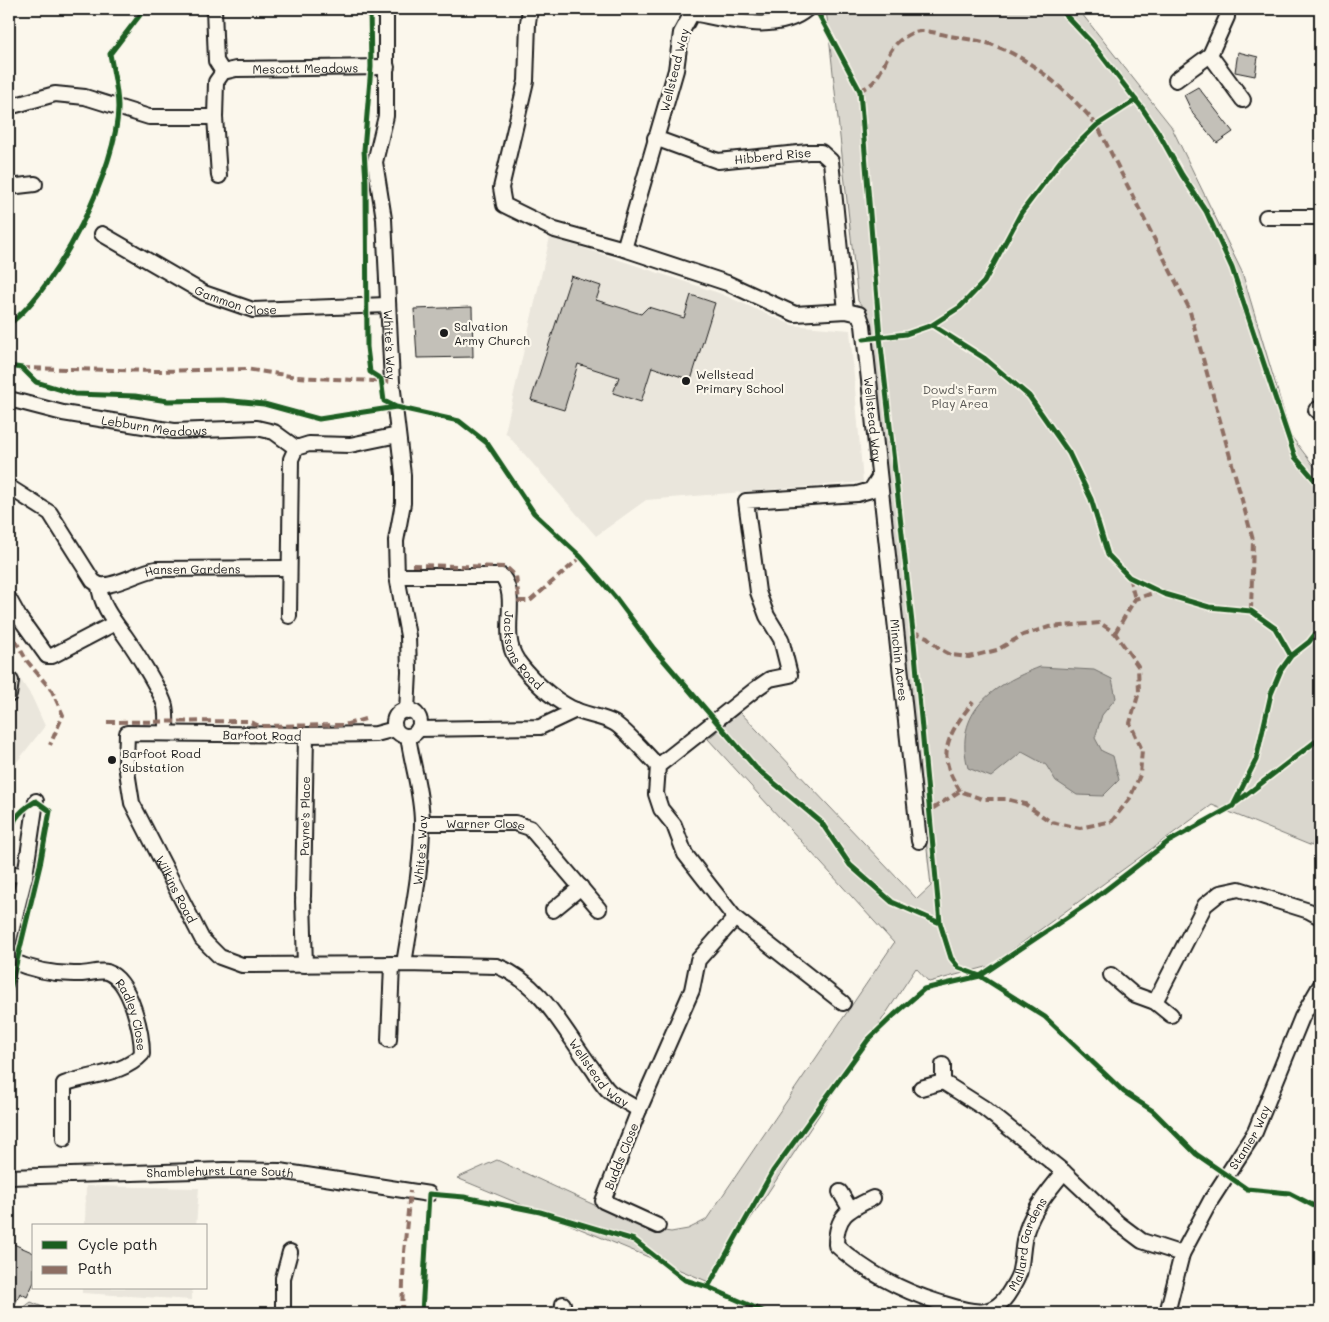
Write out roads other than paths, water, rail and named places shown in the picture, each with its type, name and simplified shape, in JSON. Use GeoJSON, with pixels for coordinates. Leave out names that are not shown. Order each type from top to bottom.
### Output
{"type":"FeatureCollection","features":[{"type":"Feature","properties":{"kind":"street"},"geometry":{"type":"LineString","coordinates":[[214,9],[216,61],[224,72],[216,82],[219,176]]}},
{"type":"Feature","properties":{"kind":"street","name":"White's Way"},"geometry":{"type":"LineString","coordinates":[[386,9],[386,116],[375,162],[384,219],[387,305],[403,475],[403,503],[396,541],[397,576],[408,636],[407,710]]}},
{"type":"Feature","properties":{"kind":"street"},"geometry":{"type":"LineString","coordinates":[[530,9],[526,81],[501,188],[504,205],[555,230],[624,249],[727,283],[795,314],[846,310]]}},
{"type":"Feature","properties":{"kind":"street","name":"Wellstead Way"},"geometry":{"type":"LineString","coordinates":[[624,249],[676,70],[681,33],[689,11],[762,23],[798,16],[807,9]]}},
{"type":"Feature","properties":{"kind":"street"},"geometry":{"type":"LineString","coordinates":[[1176,80],[1210,55],[1226,17],[1227,9]]}},
{"type":"Feature","properties":{"kind":"street"},"geometry":{"type":"LineString","coordinates":[[1210,55],[1243,100]]}},
{"type":"Feature","properties":{"kind":"street","name":"Mescott Meadows"},"geometry":{"type":"LineString","coordinates":[[224,72],[236,68],[387,67]]}},
{"type":"Feature","properties":{"kind":"street"},"geometry":{"type":"LineString","coordinates":[[9,104],[16,105],[55,94],[85,97],[149,117],[216,118]]}},
{"type":"Feature","properties":{"kind":"street","name":"Hibberd Rise"},"geometry":{"type":"LineString","coordinates":[[655,138],[718,161],[820,152],[831,161],[846,310]]}},
{"type":"Feature","properties":{"kind":"street"},"geometry":{"type":"LineString","coordinates":[[9,187],[35,184]]}},
{"type":"Feature","properties":{"kind":"street"},"geometry":{"type":"LineString","coordinates":[[1266,217],[1320,217]]}},
{"type":"Feature","properties":{"kind":"street","name":"Gammon Close"},"geometry":{"type":"LineString","coordinates":[[102,234],[204,293],[253,310],[387,305]]}},
{"type":"Feature","properties":{"kind":"street","name":"Wellstead Way"},"geometry":{"type":"LineString","coordinates":[[658,766],[770,679],[790,675],[781,640],[767,616],[758,592],[746,501],[857,494],[871,490],[878,479],[863,325],[859,314],[846,310]]}},
{"type":"Feature","properties":{"kind":"street","name":"Lebburn Meadows"},"geometry":{"type":"LineString","coordinates":[[9,403],[13,400],[63,413],[174,431],[257,428],[274,432],[296,448]]}},
{"type":"Feature","properties":{"kind":"street"},"geometry":{"type":"LineString","coordinates":[[289,616],[291,459],[296,448],[309,444],[350,445],[398,435]]}},
{"type":"Feature","properties":{"kind":"street","name":"Minchin Acres"},"geometry":{"type":"LineString","coordinates":[[878,479],[886,529],[919,842]]}},
{"type":"Feature","properties":{"kind":"street"},"geometry":{"type":"LineString","coordinates":[[9,487],[50,513],[94,581],[100,585],[100,593],[114,623],[126,637],[162,698],[166,712],[166,733]]}},
{"type":"Feature","properties":{"kind":"street","name":"Hansen Gardens"},"geometry":{"type":"LineString","coordinates":[[100,585],[107,586],[141,571],[156,568],[289,568]]}},
{"type":"Feature","properties":{"kind":"street","name":"Jacksons Road"},"geometry":{"type":"LineString","coordinates":[[397,576],[502,576],[508,584],[510,595],[508,635],[516,658],[530,676],[556,698],[576,710],[615,724],[658,766]]}},
{"type":"Feature","properties":{"kind":"street"},"geometry":{"type":"LineString","coordinates":[[9,599],[18,617],[47,656],[52,656],[114,623]]}},
{"type":"Feature","properties":{"kind":"street"},"geometry":{"type":"LineString","coordinates":[[9,695],[11,681]]}},
{"type":"Feature","properties":{"kind":"street","name":"White's Way"},"geometry":{"type":"LineString","coordinates":[[407,710],[417,715],[420,723],[407,731]]}},
{"type":"Feature","properties":{"kind":"street","name":"White's Way"},"geometry":{"type":"LineString","coordinates":[[389,1040],[398,964],[422,823],[420,789],[411,759],[407,731],[396,717],[407,710]]}},
{"type":"Feature","properties":{"kind":"street","name":"Barfoot Road"},"geometry":{"type":"LineString","coordinates":[[128,733],[376,734],[407,731],[540,727],[576,710]]}},
{"type":"Feature","properties":{"kind":"street","name":"Wilkins Road"},"geometry":{"type":"LineString","coordinates":[[128,733],[126,765],[132,803],[202,939],[220,957],[242,966],[398,964]]}},
{"type":"Feature","properties":{"kind":"street","name":"Payne's Place"},"geometry":{"type":"LineString","coordinates":[[305,965],[303,899],[306,735]]}},
{"type":"Feature","properties":{"kind":"street"},"geometry":{"type":"LineString","coordinates":[[658,766],[656,794],[661,809],[674,825],[685,854],[735,918],[843,1003]]}},
{"type":"Feature","properties":{"kind":"street"},"geometry":{"type":"LineString","coordinates":[[9,940],[25,876],[36,801]]}},
{"type":"Feature","properties":{"kind":"street","name":"Warner Close"},"geometry":{"type":"LineString","coordinates":[[422,823],[514,823],[530,828],[599,909]]}},
{"type":"Feature","properties":{"kind":"street"},"geometry":{"type":"LineString","coordinates":[[9,873],[25,876]]}},
{"type":"Feature","properties":{"kind":"street"},"geometry":{"type":"LineString","coordinates":[[553,910],[581,887]]}},
{"type":"Feature","properties":{"kind":"street"},"geometry":{"type":"LineString","coordinates":[[1155,1002],[1205,905],[1220,893],[1239,888],[1309,911],[1320,917]]}},
{"type":"Feature","properties":{"kind":"street","name":"Wellstead Way"},"geometry":{"type":"LineString","coordinates":[[398,964],[497,966],[510,971],[525,982],[551,1008],[571,1041],[609,1091],[639,1110],[692,990],[698,960],[735,918]]}},
{"type":"Feature","properties":{"kind":"street","name":"Radley Close"},"geometry":{"type":"LineString","coordinates":[[9,960],[28,969],[46,972],[80,974],[106,972],[118,978],[134,1008],[142,1043],[142,1054],[134,1063],[116,1070],[81,1077],[64,1084],[64,1139]]}},
{"type":"Feature","properties":{"kind":"street"},"geometry":{"type":"LineString","coordinates":[[1111,975],[1132,994],[1155,1002],[1170,1015]]}},
{"type":"Feature","properties":{"kind":"street","name":"Stanier Way"},"geometry":{"type":"LineString","coordinates":[[1167,1313],[1182,1254],[1211,1200],[1255,1132],[1302,1017],[1320,986]]}},
{"type":"Feature","properties":{"kind":"street"},"geometry":{"type":"LineString","coordinates":[[943,1082],[944,1065]]}},
{"type":"Feature","properties":{"kind":"street"},"geometry":{"type":"LineString","coordinates":[[920,1088],[943,1082],[984,1108],[1064,1172],[1118,1223],[1142,1241],[1182,1254]]}},
{"type":"Feature","properties":{"kind":"street","name":"Budds Close"},"geometry":{"type":"LineString","coordinates":[[639,1110],[603,1201],[658,1226]]}},
{"type":"Feature","properties":{"kind":"street","name":"Shamblehurst Lane South"},"geometry":{"type":"LineString","coordinates":[[9,1177],[225,1170],[280,1171],[429,1194]]}},
{"type":"Feature","properties":{"kind":"street","name":"Mallard Gardens"},"geometry":{"type":"LineString","coordinates":[[873,1198],[850,1209],[836,1226],[836,1245],[848,1256],[910,1293],[961,1309],[986,1313],[996,1310],[1004,1301],[1020,1272],[1026,1229],[1042,1200],[1064,1172]]}},
{"type":"Feature","properties":{"kind":"street"},"geometry":{"type":"LineString","coordinates":[[840,1192],[850,1209]]}},
{"type":"Feature","properties":{"kind":"street"},"geometry":{"type":"LineString","coordinates":[[283,1313],[283,1278],[290,1252]]}},
{"type":"Feature","properties":{"kind":"place","name":"Salvation Army Church"},"geometry":{"type":"Point","coordinates":[444,333]}},
{"type":"Feature","properties":{"kind":"place","name":"Wellstead Primary School"},"geometry":{"type":"Point","coordinates":[686,381]}},
{"type":"Feature","properties":{"kind":"place","name":"Barfoot Road Substation"},"geometry":{"type":"Point","coordinates":[112,760]}},
{"type":"Feature","properties":{"kind":"park label","name":"Dowd's Farm Play Area"},"geometry":{"type":"Point","coordinates":[960,396]}}]}
